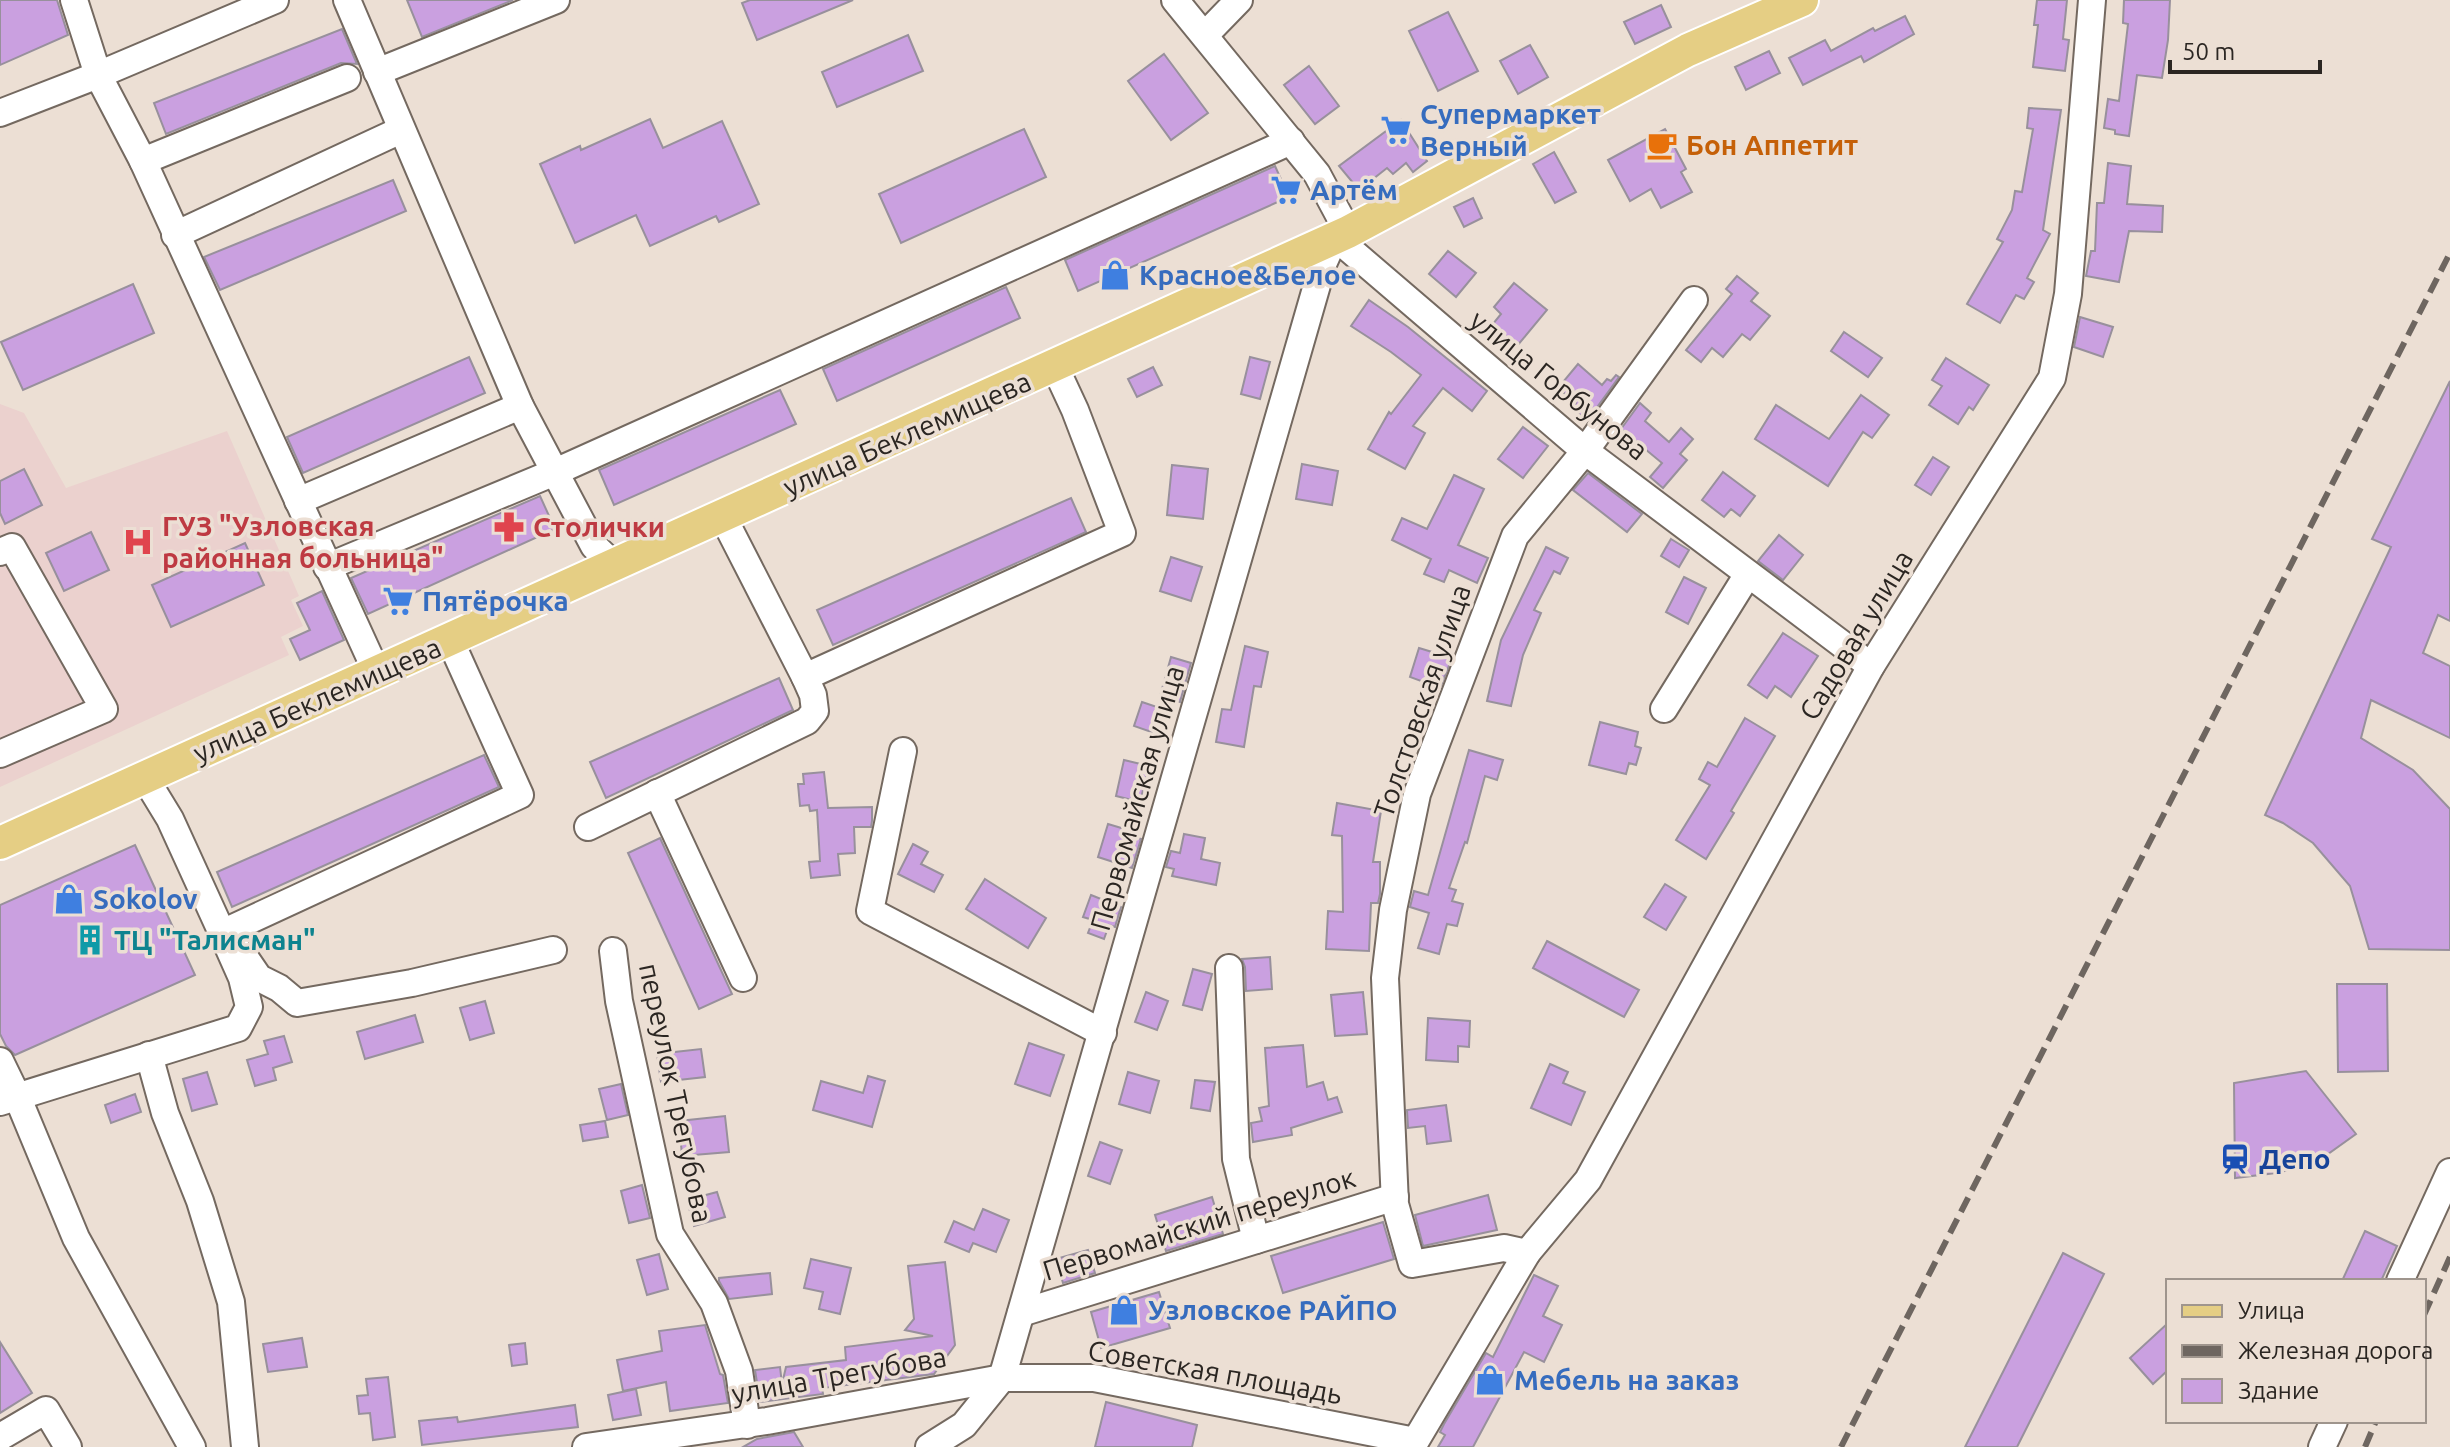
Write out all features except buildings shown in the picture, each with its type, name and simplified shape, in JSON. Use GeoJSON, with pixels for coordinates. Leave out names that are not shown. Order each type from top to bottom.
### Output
{"type":"FeatureCollection","features":[{"type":"Feature","properties":{"kind":"main road","name":"улица Беклемищева"},"geometry":{"type":"LineString","coordinates":[[0,843],[1342,235],[1688,50],[1802,0]]}},
{"type":"Feature","properties":{"kind":"street"},"geometry":{"type":"LineString","coordinates":[[74,0],[98,75],[143,161],[377,673]]}},
{"type":"Feature","properties":{"kind":"street"},"geometry":{"type":"LineString","coordinates":[[0,113],[275,0]]}},
{"type":"Feature","properties":{"kind":"street"},"geometry":{"type":"LineString","coordinates":[[347,0],[520,406],[594,546],[615,566]]}},
{"type":"Feature","properties":{"kind":"street"},"geometry":{"type":"LineString","coordinates":[[377,72],[556,0]]}},
{"type":"Feature","properties":{"kind":"street"},"geometry":{"type":"LineString","coordinates":[[1175,0],[1317,174],[1342,235]]}},
{"type":"Feature","properties":{"kind":"street"},"geometry":{"type":"LineString","coordinates":[[1205,35],[1239,0]]}},
{"type":"Feature","properties":{"kind":"street","name":"Садовая улица"},"geometry":{"type":"LineString","coordinates":[[1413,1444],[1527,1253],[1588,1180],[1871,666],[2052,378],[2068,294],[2092,0]]}},
{"type":"Feature","properties":{"kind":"street"},"geometry":{"type":"LineString","coordinates":[[143,161],[347,78]]}},
{"type":"Feature","properties":{"kind":"street"},"geometry":{"type":"LineString","coordinates":[[175,235],[401,130]]}},
{"type":"Feature","properties":{"kind":"street"},"geometry":{"type":"LineString","coordinates":[[327,567],[555,472],[1291,141]]}},
{"type":"Feature","properties":{"kind":"street","name":"улица Горбунова"},"geometry":{"type":"LineString","coordinates":[[1342,235],[1585,451],[1871,666]]}},
{"type":"Feature","properties":{"kind":"street","name":"Первомайская улица"},"geometry":{"type":"LineString","coordinates":[[1002,1378],[1323,264],[1342,235]]}},
{"type":"Feature","properties":{"kind":"street","name":"Толстовская улица"},"geometry":{"type":"LineString","coordinates":[[1527,1253],[1504,1248],[1412,1264],[1395,1197],[1385,978],[1393,910],[1417,794],[1515,536],[1585,451],[1694,300]]}},
{"type":"Feature","properties":{"kind":"street"},"geometry":{"type":"LineString","coordinates":[[805,677],[1122,533],[1075,410],[1055,367]]}},
{"type":"Feature","properties":{"kind":"street"},"geometry":{"type":"LineString","coordinates":[[298,501],[520,406]]}},
{"type":"Feature","properties":{"kind":"street"},"geometry":{"type":"LineString","coordinates":[[588,827],[807,721],[815,711],[813,695],[805,677],[723,517]]}},
{"type":"Feature","properties":{"kind":"street"},"geometry":{"type":"LineString","coordinates":[[0,552],[12,547],[104,709],[0,754]]}},
{"type":"Feature","properties":{"kind":"street"},"geometry":{"type":"LineString","coordinates":[[1664,709],[1748,574]]}},
{"type":"Feature","properties":{"kind":"street"},"geometry":{"type":"LineString","coordinates":[[222,933],[520,795],[450,640]]}},
{"type":"Feature","properties":{"kind":"street"},"geometry":{"type":"LineString","coordinates":[[903,751],[870,911],[1103,1033]]}},
{"type":"Feature","properties":{"kind":"street"},"geometry":{"type":"LineString","coordinates":[[9,1099],[238,1028],[249,1007],[242,978],[222,933],[170,819],[145,778]]}},
{"type":"Feature","properties":{"kind":"street"},"geometry":{"type":"LineString","coordinates":[[657,793],[743,978]]}},
{"type":"Feature","properties":{"kind":"street"},"geometry":{"type":"LineString","coordinates":[[222,933],[259,978],[279,988],[297,1003],[412,983],[553,950]]}},
{"type":"Feature","properties":{"kind":"street","name":"переулок Трегубова"},"geometry":{"type":"LineString","coordinates":[[613,951],[619,1001],[670,1234],[714,1303],[739,1371],[742,1426]]}},
{"type":"Feature","properties":{"kind":"street"},"geometry":{"type":"LineString","coordinates":[[1229,968],[1236,1159],[1256,1240]]}},
{"type":"Feature","properties":{"kind":"street"},"geometry":{"type":"LineString","coordinates":[[149,1055],[165,1113],[200,1201],[231,1302],[245,1447]]}},
{"type":"Feature","properties":{"kind":"street"},"geometry":{"type":"LineString","coordinates":[[0,1061],[9,1099],[76,1238],[192,1447]]}},
{"type":"Feature","properties":{"kind":"street"},"geometry":{"type":"LineString","coordinates":[[2401,1279],[2450,1172]]}},
{"type":"Feature","properties":{"kind":"street","name":"Первомайский переулок"},"geometry":{"type":"LineString","coordinates":[[1021,1313],[1395,1197]]}},
{"type":"Feature","properties":{"kind":"street"},"geometry":{"type":"LineString","coordinates":[[929,1447],[962,1436],[1002,1378]]}},
{"type":"Feature","properties":{"kind":"street","name":"улица Трегубова"},"geometry":{"type":"LineString","coordinates":[[586,1447],[742,1426],[1002,1378]]}},
{"type":"Feature","properties":{"kind":"street","name":"Советская площадь"},"geometry":{"type":"LineString","coordinates":[[1002,1378],[1094,1378],[1413,1444]]}},
{"type":"Feature","properties":{"kind":"street"},"geometry":{"type":"LineString","coordinates":[[0,1437],[46,1410],[68,1447]]}},
{"type":"Feature","properties":{"kind":"street"},"geometry":{"type":"LineString","coordinates":[[2322,1447],[2333,1423]]}},
{"type":"Feature","properties":{"kind":"street"},"geometry":{"type":"LineString","coordinates":[[704,1447],[742,1426]]}},
{"type":"Feature","properties":{"kind":"shaded area","name":"ГУЗ \"Узловская районная больница\""},"geometry":{"type":"Polygon","coordinates":[[[0,404],[24,413],[66,488],[227,431],[299,596],[291,600],[303,626],[281,637],[289,655],[0,787],[0,404]]]}},
{"type":"Feature","properties":{"kind":"railway"},"geometry":{"type":"LineString","coordinates":[[1841,1447],[2450,253]]}},
{"type":"Feature","properties":{"kind":"railway"},"geometry":{"type":"LineString","coordinates":[[2426,1311],[2450,1257]]}},
{"type":"Feature","properties":{"kind":"railway"},"geometry":{"type":"LineString","coordinates":[[2365,1447],[2375,1423]]}},
{"type":"Feature","properties":{"kind":"place","name":"Супермаркет Верный"},"geometry":{"type":"Point","coordinates":[1396,130]}},
{"type":"Feature","properties":{"kind":"place","name":"Бон Аппетит"},"geometry":{"type":"Point","coordinates":[1662,145]}},
{"type":"Feature","properties":{"kind":"place","name":"Артём"},"geometry":{"type":"Point","coordinates":[1286,190]}},
{"type":"Feature","properties":{"kind":"place","name":"Красное&Белое"},"geometry":{"type":"Point","coordinates":[1115,275]}},
{"type":"Feature","properties":{"kind":"place","name":"Столички"},"geometry":{"type":"Point","coordinates":[509,527]}},
{"type":"Feature","properties":{"kind":"place","name":"ГУЗ \"Узловская районная больница\""},"geometry":{"type":"Point","coordinates":[138,542]}},
{"type":"Feature","properties":{"kind":"place","name":"Пятёрочка"},"geometry":{"type":"Point","coordinates":[398,601]}},
{"type":"Feature","properties":{"kind":"place","name":"Sokolov"},"geometry":{"type":"Point","coordinates":[69,899]}},
{"type":"Feature","properties":{"kind":"place","name":"ТЦ \"Талисман\""},"geometry":{"type":"Point","coordinates":[90,940]}},
{"type":"Feature","properties":{"kind":"place","name":"Депо"},"geometry":{"type":"Point","coordinates":[2235,1159]}},
{"type":"Feature","properties":{"kind":"place","name":"Узловское РАЙПО"},"geometry":{"type":"Point","coordinates":[1124,1310]}},
{"type":"Feature","properties":{"kind":"place","name":"Мебель на заказ"},"geometry":{"type":"Point","coordinates":[1490,1380]}}]}
